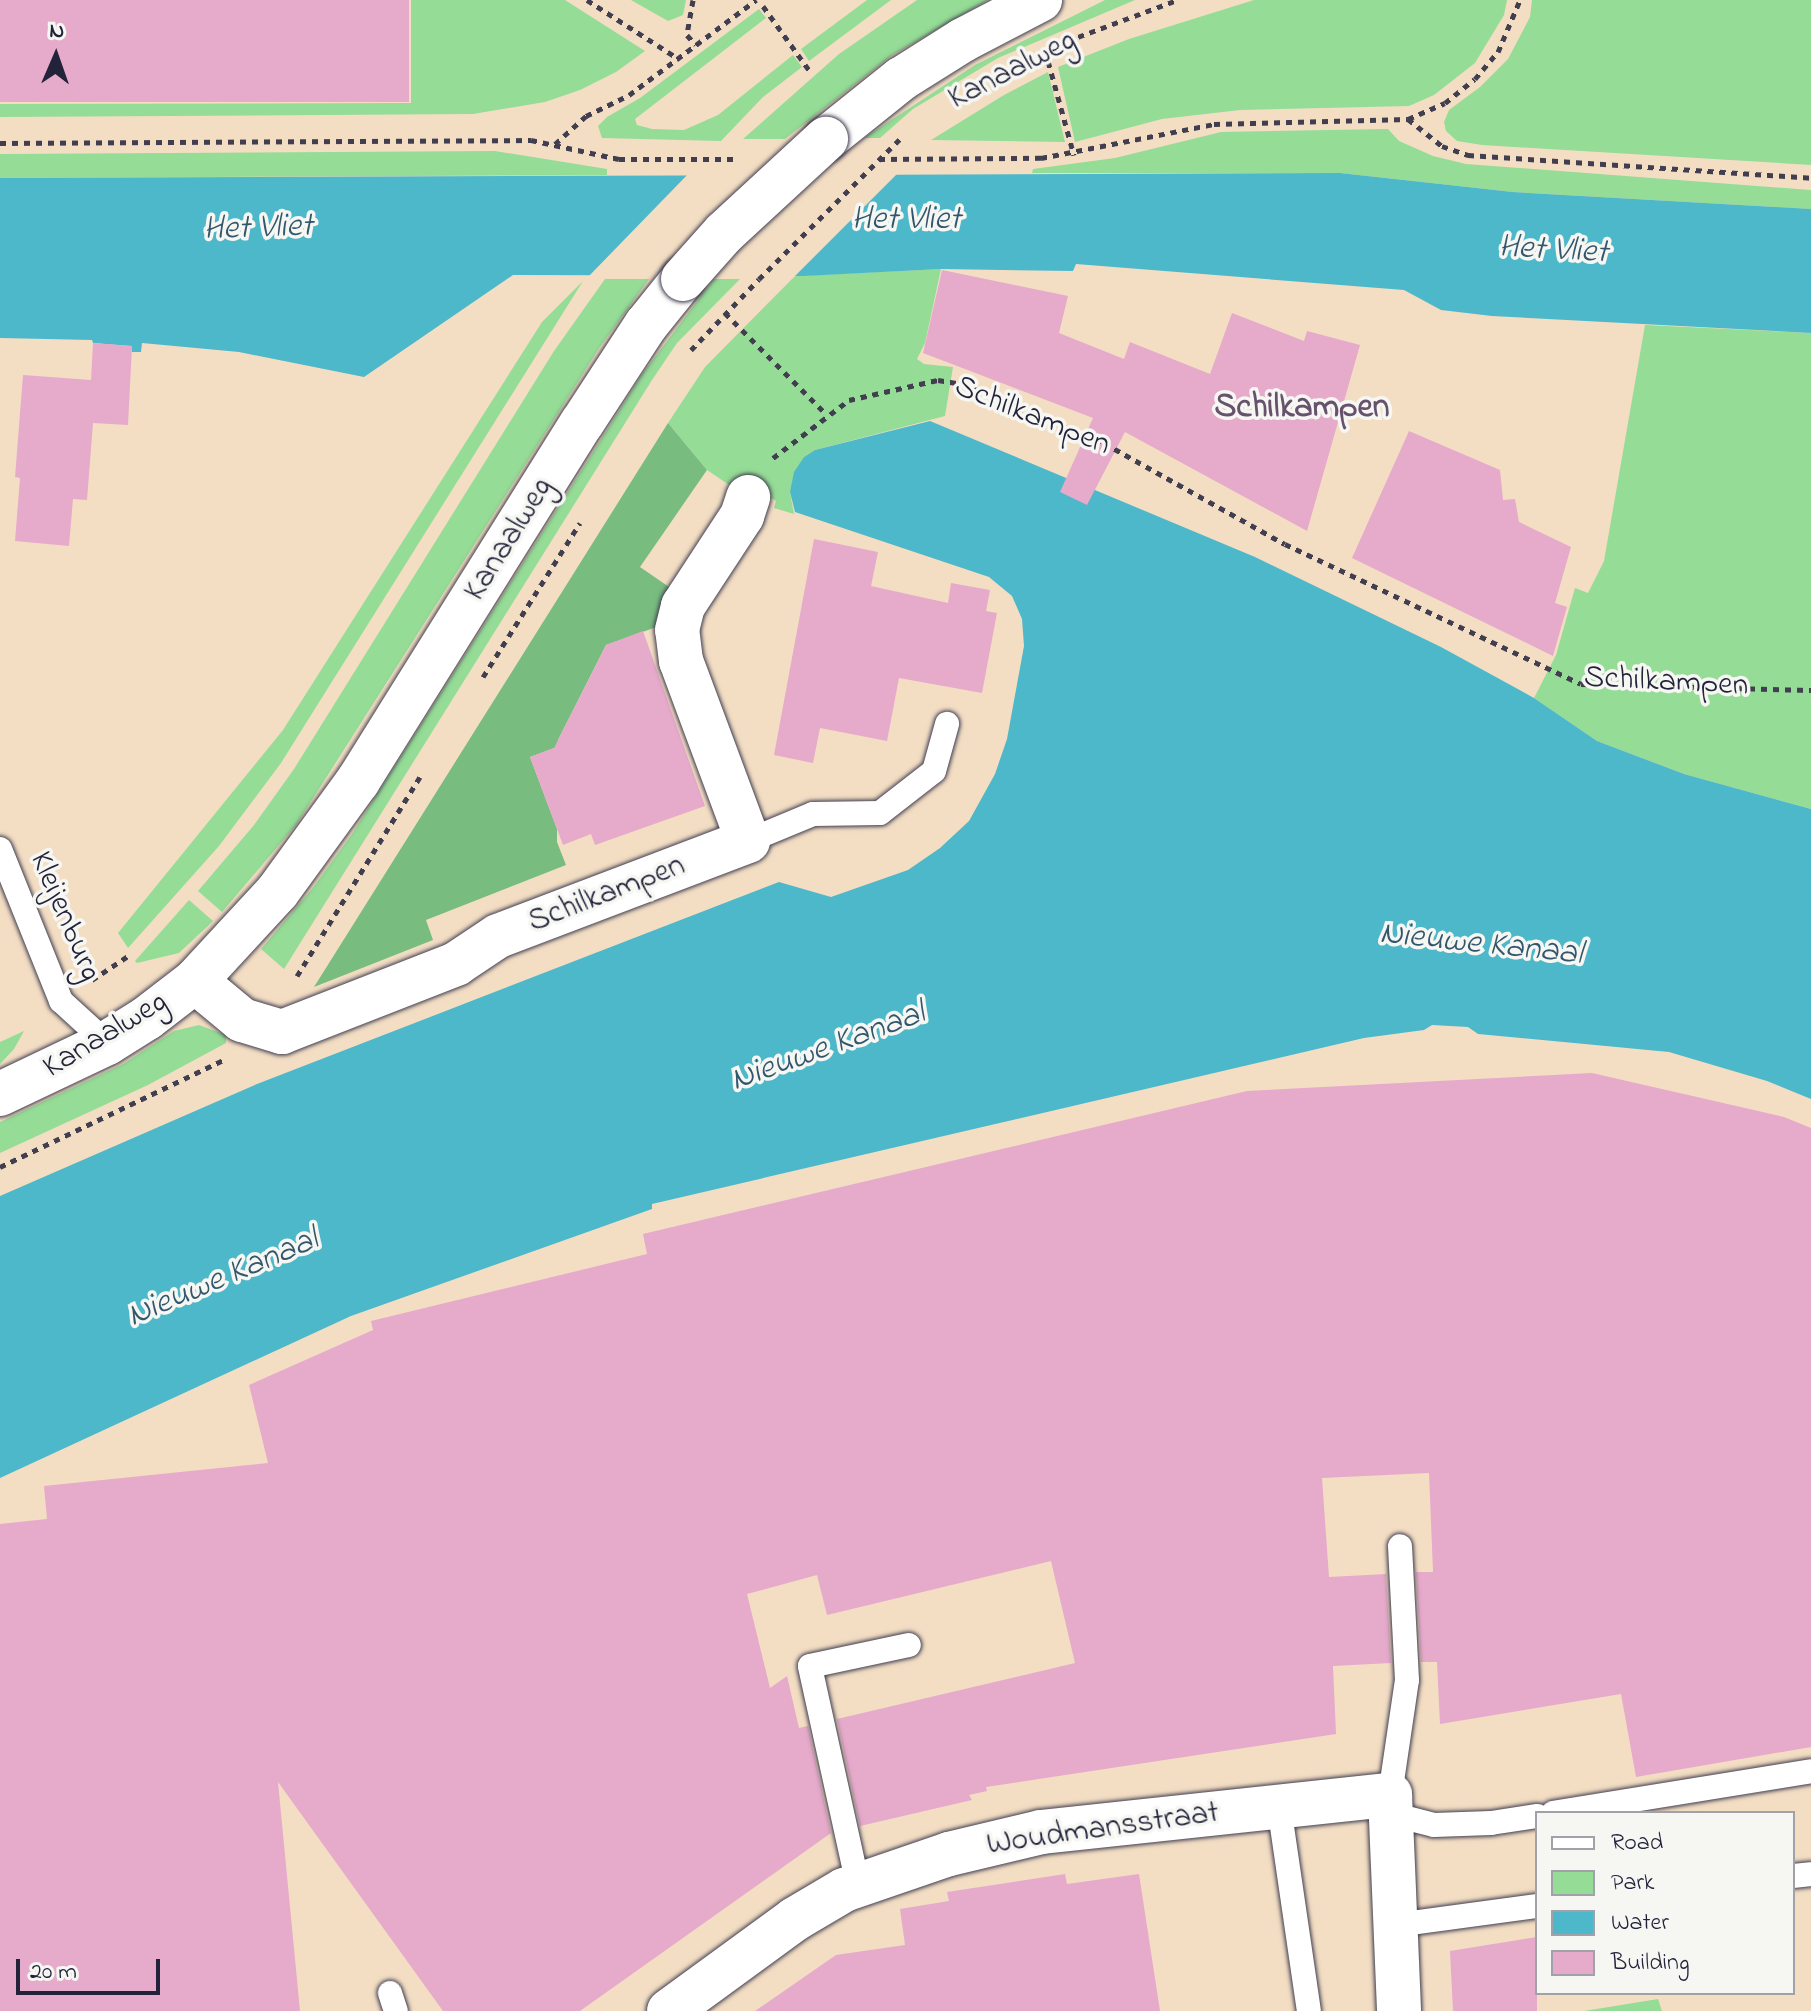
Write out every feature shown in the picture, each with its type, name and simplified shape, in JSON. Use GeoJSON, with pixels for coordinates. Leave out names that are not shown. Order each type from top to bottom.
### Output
{"type":"FeatureCollection","features":[{"type":"Feature","properties":{"kind":"street","name":"Kanaalweg"},"geometry":{"type":"LineString","coordinates":[[0,1094],[107,1043],[195,981],[278,891],[358,781],[646,325],[724,233],[826,139],[901,79],[963,40],[1040,0]]}},
{"type":"Feature","properties":{"kind":"street"},"geometry":{"type":"LineString","coordinates":[[748,497],[742,516],[683,606],[677,630],[681,661],[748,841]]}},
{"type":"Feature","properties":{"kind":"street","name":"Schilkampen"},"geometry":{"type":"LineString","coordinates":[[195,981],[242,1020],[282,1032],[456,964],[498,936],[748,841]]}},
{"type":"Feature","properties":{"kind":"street"},"geometry":{"type":"LineString","coordinates":[[1390,1805],[1399,2011]]}},
{"type":"Feature","properties":{"kind":"street","name":"Woudmansstraat"},"geometry":{"type":"LineString","coordinates":[[669,2011],[795,1919],[844,1890],[949,1854],[1041,1832],[1279,1806],[1390,1805]]}},
{"type":"Feature","properties":{"kind":"lane"},"geometry":{"type":"LineString","coordinates":[[748,841],[813,814],[880,813],[934,771],[947,724]]}},
{"type":"Feature","properties":{"kind":"lane","name":"Kleijenburg"},"geometry":{"type":"LineString","coordinates":[[0,849],[61,1001],[107,1043]]}},
{"type":"Feature","properties":{"kind":"lane"},"geometry":{"type":"LineString","coordinates":[[1400,1546],[1407,1680],[1390,1805],[1434,1825],[1491,1823],[1535,1816]]}},
{"type":"Feature","properties":{"kind":"lane"},"geometry":{"type":"LineString","coordinates":[[858,1885],[810,1666],[909,1645]]}},
{"type":"Feature","properties":{"kind":"lane"},"geometry":{"type":"LineString","coordinates":[[1565,1811],[1811,1771]]}},
{"type":"Feature","properties":{"kind":"lane"},"geometry":{"type":"LineString","coordinates":[[1279,1806],[1309,2011]]}},
{"type":"Feature","properties":{"kind":"lane"},"geometry":{"type":"LineString","coordinates":[[1396,1925],[1535,1906]]}},
{"type":"Feature","properties":{"kind":"path"},"geometry":{"type":"LineString","coordinates":[[587,0],[679,59]]}},
{"type":"Feature","properties":{"kind":"path"},"geometry":{"type":"LineString","coordinates":[[693,0],[687,35],[696,45]]}},
{"type":"Feature","properties":{"kind":"path"},"geometry":{"type":"LineString","coordinates":[[555,144],[586,116],[629,95],[756,0]]}},
{"type":"Feature","properties":{"kind":"path","name":"Kanaalweg"},"geometry":{"type":"LineString","coordinates":[[1032,57],[1128,15],[1177,0]]}},
{"type":"Feature","properties":{"kind":"path"},"geometry":{"type":"LineString","coordinates":[[869,159],[1041,158],[1074,155],[1214,124],[1408,119],[1445,103],[1475,79],[1498,52],[1520,0]]}},
{"type":"Feature","properties":{"kind":"path"},"geometry":{"type":"LineString","coordinates":[[763,6],[809,70]]}},
{"type":"Feature","properties":{"kind":"path"},"geometry":{"type":"LineString","coordinates":[[1045,50],[1074,155]]}},
{"type":"Feature","properties":{"kind":"path"},"geometry":{"type":"LineString","coordinates":[[1408,119],[1442,146],[1468,155],[1811,178]]}},
{"type":"Feature","properties":{"kind":"path","name":"Kanaalweg"},"geometry":{"type":"LineString","coordinates":[[759,279],[913,129]]}},
{"type":"Feature","properties":{"kind":"path"},"geometry":{"type":"LineString","coordinates":[[0,143],[531,140],[619,159],[744,159]]}},
{"type":"Feature","properties":{"kind":"path"},"geometry":{"type":"LineString","coordinates":[[725,313],[827,415]]}},
{"type":"Feature","properties":{"kind":"path","name":"Schilkampen"},"geometry":{"type":"LineString","coordinates":[[748,497],[749,483],[769,461],[849,400],[938,380],[963,384],[1104,443],[1285,544],[1581,684],[1811,690]]}},
{"type":"Feature","properties":{"kind":"green space"},"geometry":{"type":"Polygon","coordinates":[[[411,0],[565,0],[645,51],[616,72],[580,90],[545,102],[473,114],[0,117],[0,104],[411,103],[411,0]]]}},
{"type":"Feature","properties":{"kind":"green space"},"geometry":{"type":"Polygon","coordinates":[[[631,0],[686,0],[683,15],[668,21],[631,0]]]}},
{"type":"Feature","properties":{"kind":"green space"},"geometry":{"type":"Polygon","coordinates":[[[867,0],[891,0],[809,61],[801,49],[867,0]]]}},
{"type":"Feature","properties":{"kind":"green space"},"geometry":{"type":"Polygon","coordinates":[[[917,0],[988,0],[891,56],[785,139],[743,139],[839,54],[917,0]]]}},
{"type":"Feature","properties":{"kind":"green space"},"geometry":{"type":"Polygon","coordinates":[[[1105,0],[1135,0],[998,58],[913,109],[880,138],[864,138],[975,65],[1105,0]]]}},
{"type":"Feature","properties":{"kind":"green space"},"geometry":{"type":"Polygon","coordinates":[[[1254,0],[1507,0],[1504,15],[1475,63],[1434,95],[1409,106],[1240,110],[1162,119],[1075,142],[1058,67],[1129,39],[1254,0]]]}},
{"type":"Feature","properties":{"kind":"green space"},"geometry":{"type":"Polygon","coordinates":[[[1532,0],[1811,0],[1811,165],[1457,141],[1446,131],[1444,122],[1449,110],[1480,87],[1508,59],[1530,17],[1532,0]]]}},
{"type":"Feature","properties":{"kind":"green space"},"geometry":{"type":"Polygon","coordinates":[[[759,9],[766,18],[635,119],[637,125],[652,129],[684,130],[718,115],[793,55],[802,67],[763,97],[721,141],[602,138],[598,126],[607,117],[640,98],[759,9]]]}},
{"type":"Feature","properties":{"kind":"green space"},"geometry":{"type":"Polygon","coordinates":[[[1048,72],[1065,142],[931,140],[1004,95],[1048,72]]]}},
{"type":"Feature","properties":{"kind":"green space"},"geometry":{"type":"Polygon","coordinates":[[[1388,129],[1399,141],[1433,156],[1466,164],[1811,190],[1811,209],[1513,192],[1340,173],[1032,173],[1033,169],[1115,158],[1221,132],[1388,129]]]}},
{"type":"Feature","properties":{"kind":"green space"},"geometry":{"type":"Polygon","coordinates":[[[495,151],[607,169],[607,175],[0,178],[0,154],[495,151]]]}},
{"type":"Feature","properties":{"kind":"green space"},"geometry":{"type":"Polygon","coordinates":[[[941,269],[925,343],[917,359],[924,364],[953,367],[945,416],[815,450],[804,457],[790,492],[794,514],[774,508],[776,501],[745,481],[738,491],[707,470],[668,423],[705,367],[795,276],[941,269]]]}},
{"type":"Feature","properties":{"kind":"green space"},"geometry":{"type":"Polygon","coordinates":[[[605,279],[649,279],[600,347],[296,825],[222,912],[198,891],[254,825],[294,769],[554,351],[605,279]]]}},
{"type":"Feature","properties":{"kind":"green space"},"geometry":{"type":"Polygon","coordinates":[[[714,279],[740,279],[677,343],[652,380],[284,969],[261,949],[312,889],[352,834],[643,373],[714,279]]]}},
{"type":"Feature","properties":{"kind":"green space"},"geometry":{"type":"Polygon","coordinates":[[[583,281],[281,763],[219,846],[128,948],[118,933],[283,730],[542,322],[583,281]]]}},
{"type":"Feature","properties":{"kind":"green space"},"geometry":{"type":"Polygon","coordinates":[[[1645,325],[1811,333],[1811,809],[1684,774],[1597,741],[1534,698],[1556,655],[1575,588],[1588,593],[1604,561],[1645,325]]]}},
{"type":"Feature","properties":{"kind":"green space"},"geometry":{"type":"Polygon","coordinates":[[[668,423],[707,470],[640,567],[672,589],[662,625],[606,645],[558,740],[560,746],[530,757],[557,829],[557,842],[566,865],[426,920],[433,940],[314,987],[668,423]]]}},
{"type":"Feature","properties":{"kind":"green space"},"geometry":{"type":"Polygon","coordinates":[[[189,900],[213,921],[179,953],[137,963],[135,961],[189,900]]]}},
{"type":"Feature","properties":{"kind":"green space"},"geometry":{"type":"Polygon","coordinates":[[[199,1025],[226,1035],[226,1043],[148,1085],[0,1153],[0,1122],[123,1064],[174,1031],[199,1025]]]}},
{"type":"Feature","properties":{"kind":"green space"},"geometry":{"type":"Polygon","coordinates":[[[24,1031],[14,1049],[0,1064],[0,1042],[24,1031]]]}},
{"type":"Feature","properties":{"kind":"green space"},"geometry":{"type":"Polygon","coordinates":[[[1658,1999],[1662,2011],[1584,2011],[1658,1999]]]}},
{"type":"Feature","properties":{"kind":"water","name":"Het Vliet"},"geometry":{"type":"Polygon","coordinates":[[[1340,173],[1513,192],[1811,209],[1811,333],[1492,316],[1441,310],[1404,290],[1076,264],[1073,271],[941,269],[804,276],[513,275],[364,377],[239,352],[142,343],[141,352],[132,352],[131,346],[93,343],[92,340],[0,338],[0,178],[1340,173]]]}},
{"type":"Feature","properties":{"kind":"water","name":"Nieuwe Kanaal"},"geometry":{"type":"Polygon","coordinates":[[[930,421],[1255,557],[1441,647],[1534,698],[1597,741],[1684,774],[1811,809],[1811,1099],[1767,1081],[1669,1052],[1478,1034],[1468,1027],[1432,1025],[1424,1030],[1364,1038],[652,1204],[652,1209],[351,1316],[0,1478],[0,1196],[257,1084],[779,882],[831,897],[908,870],[940,848],[969,821],[995,774],[1007,739],[1024,646],[1022,619],[1012,596],[989,577],[795,512],[790,492],[794,472],[804,457],[815,450],[930,421]]]}},
{"type":"Feature","properties":{"kind":"pier"},"geometry":{"type":"Polygon","coordinates":[[[692,170],[901,170],[792,279],[588,277],[692,170]]]}},
{"type":"Feature","properties":{"kind":"building"},"geometry":{"type":"Polygon","coordinates":[[[0,0],[409,0],[409,102],[0,102],[0,0]]]}},
{"type":"Feature","properties":{"kind":"building"},"geometry":{"type":"Polygon","coordinates":[[[942,270],[1068,296],[1059,333],[1124,359],[1130,342],[1210,374],[1232,313],[1304,341],[1307,331],[1360,345],[1307,531],[1125,432],[1087,505],[1060,492],[1093,418],[923,353],[942,270]]]}},
{"type":"Feature","properties":{"kind":"building"},"geometry":{"type":"Polygon","coordinates":[[[93,343],[132,346],[128,425],[93,423],[87,500],[73,499],[69,546],[15,541],[20,478],[15,477],[23,375],[91,380],[93,343]]]}},
{"type":"Feature","properties":{"kind":"building"},"geometry":{"type":"Polygon","coordinates":[[[1409,431],[1500,470],[1503,500],[1515,499],[1519,522],[1571,547],[1555,603],[1567,607],[1553,656],[1352,558],[1409,431]]]}},
{"type":"Feature","properties":{"kind":"building"},"geometry":{"type":"Polygon","coordinates":[[[814,539],[878,552],[871,586],[948,603],[951,583],[990,590],[986,611],[997,613],[982,693],[899,678],[887,741],[820,728],[813,763],[774,755],[814,539]]]}},
{"type":"Feature","properties":{"kind":"building"},"geometry":{"type":"Polygon","coordinates":[[[643,631],[705,806],[595,845],[591,834],[563,845],[530,757],[554,748],[606,645],[643,631]]]}},
{"type":"Feature","properties":{"kind":"building"},"geometry":{"type":"Polygon","coordinates":[[[1592,1073],[1784,1117],[1811,1128],[1811,1747],[1636,1777],[1621,1694],[1440,1724],[1437,1662],[1421,1662],[1416,1572],[1433,1572],[1429,1473],[1322,1478],[1329,1577],[1386,1574],[1391,1663],[1333,1666],[1336,1734],[986,1787],[987,1791],[969,1795],[972,1800],[860,1826],[837,1719],[1075,1663],[1051,1561],[827,1615],[817,1575],[747,1594],[770,1688],[787,1676],[799,1728],[808,1726],[831,1833],[580,2011],[443,2011],[278,1782],[300,2011],[0,2011],[0,1524],[47,1519],[44,1486],[268,1463],[249,1385],[373,1330],[371,1321],[647,1254],[643,1234],[1247,1091],[1592,1073]]]}},
{"type":"Feature","properties":{"kind":"building"},"geometry":{"type":"Polygon","coordinates":[[[1065,1874],[1067,1884],[1139,1874],[1160,2011],[755,2011],[836,1955],[905,1945],[900,1909],[949,1901],[947,1892],[1065,1874]]]}},
{"type":"Feature","properties":{"kind":"building"},"geometry":{"type":"Polygon","coordinates":[[[1535,1937],[1537,2011],[1453,2011],[1450,1951],[1535,1937]]]}},
{"type":"Feature","properties":{"kind":"district","name":"Schilkampen"},"geometry":{"type":"Point","coordinates":[1302,409]}}]}
